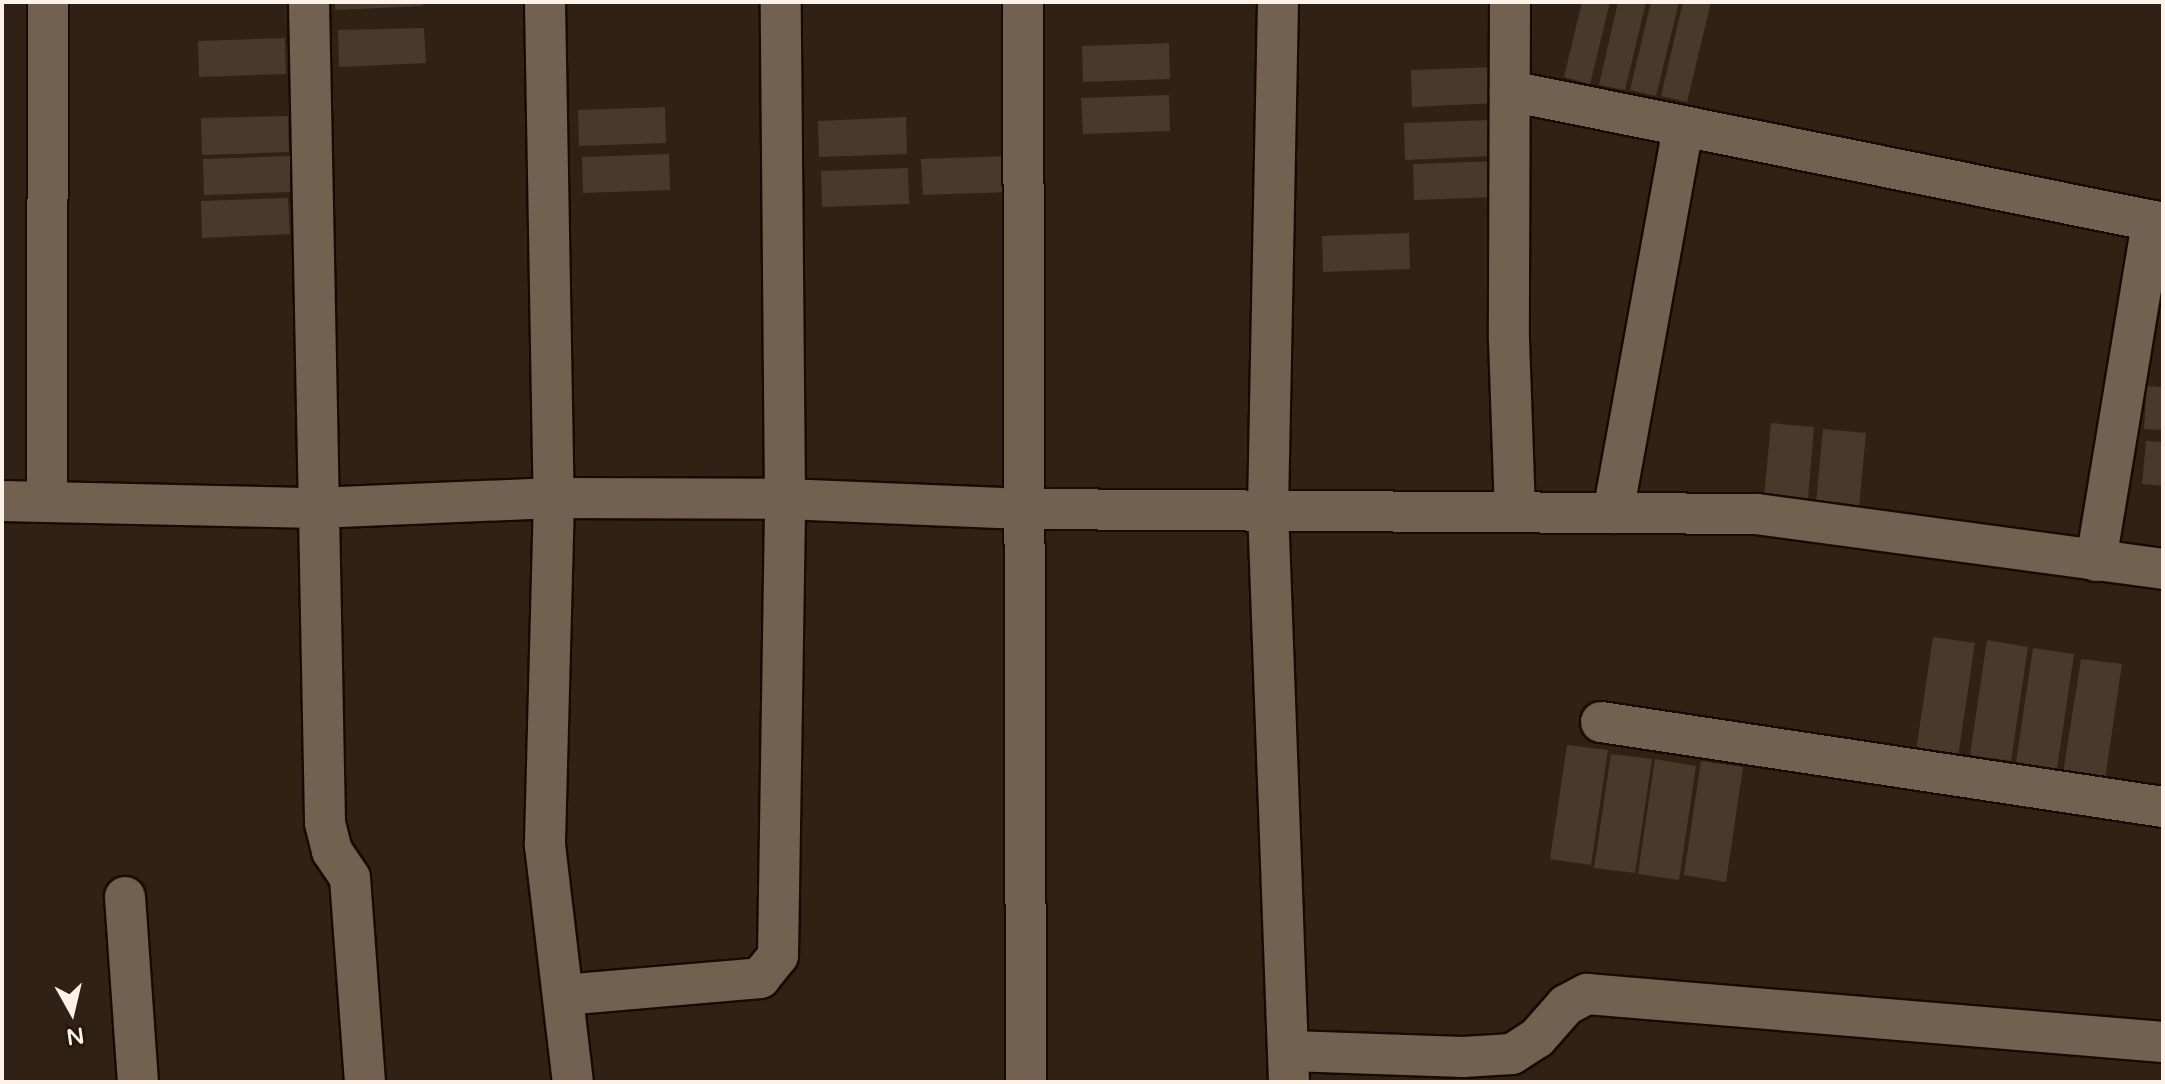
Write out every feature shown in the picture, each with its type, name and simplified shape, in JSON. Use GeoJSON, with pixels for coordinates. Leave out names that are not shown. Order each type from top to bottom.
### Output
{"type":"FeatureCollection","features":[{"type":"Feature","properties":{"kind":"street"},"geometry":{"type":"LineString","coordinates":[[47,501],[48,2]]}},
{"type":"Feature","properties":{"kind":"street"},"geometry":{"type":"LineString","coordinates":[[309,2],[316,508],[325,823],[332,851],[350,878],[365,1082]]}},
{"type":"Feature","properties":{"kind":"street"},"geometry":{"type":"LineString","coordinates":[[545,2],[554,498],[545,845],[573,1082]]}},
{"type":"Feature","properties":{"kind":"street"},"geometry":{"type":"LineString","coordinates":[[563,995],[760,978],[778,956],[785,499],[781,2]]}},
{"type":"Feature","properties":{"kind":"street"},"geometry":{"type":"LineString","coordinates":[[1023,2],[1026,1082]]}},
{"type":"Feature","properties":{"kind":"street"},"geometry":{"type":"LineString","coordinates":[[1278,2],[1268,509],[1290,1066],[1512,1054],[1537,1038],[1566,1005],[1587,994],[2163,1042]]}},
{"type":"Feature","properties":{"kind":"street"},"geometry":{"type":"LineString","coordinates":[[1510,2],[1509,340],[1515,512]]}},
{"type":"Feature","properties":{"kind":"street"},"geometry":{"type":"LineString","coordinates":[[1510,91],[2158,222],[2096,561]]}},
{"type":"Feature","properties":{"kind":"street"},"geometry":{"type":"LineString","coordinates":[[1613,513],[1683,126]]}},
{"type":"Feature","properties":{"kind":"street"},"geometry":{"type":"LineString","coordinates":[[2,501],[316,508],[554,498],[785,499],[1024,509],[1757,514],[2163,569]]}},
{"type":"Feature","properties":{"kind":"street"},"geometry":{"type":"LineString","coordinates":[[1601,722],[2163,807]]}},
{"type":"Feature","properties":{"kind":"street"},"geometry":{"type":"LineString","coordinates":[[125,897],[138,1082]]}},
{"type":"Feature","properties":{"kind":"building"},"geometry":{"type":"Polygon","coordinates":[[[335,2],[422,2],[423,6],[335,10],[335,2]]]}},
{"type":"Feature","properties":{"kind":"building"},"geometry":{"type":"Polygon","coordinates":[[[1582,2],[1610,2],[1590,84],[1564,77],[1582,2]]]}},
{"type":"Feature","properties":{"kind":"building"},"geometry":{"type":"Polygon","coordinates":[[[1618,2],[1646,2],[1625,90],[1599,85],[1618,2]]]}},
{"type":"Feature","properties":{"kind":"building"},"geometry":{"type":"Polygon","coordinates":[[[1651,2],[1679,2],[1656,96],[1630,90],[1651,2]]]}},
{"type":"Feature","properties":{"kind":"building"},"geometry":{"type":"Polygon","coordinates":[[[1683,2],[1711,2],[1687,102],[1661,96],[1683,2]]]}},
{"type":"Feature","properties":{"kind":"building"},"geometry":{"type":"Polygon","coordinates":[[[424,28],[426,63],[339,67],[338,30],[424,28]]]}},
{"type":"Feature","properties":{"kind":"building"},"geometry":{"type":"Polygon","coordinates":[[[285,38],[286,74],[199,77],[198,41],[285,38]]]}},
{"type":"Feature","properties":{"kind":"building"},"geometry":{"type":"Polygon","coordinates":[[[1169,43],[1170,79],[1083,82],[1082,46],[1169,43]]]}},
{"type":"Feature","properties":{"kind":"building"},"geometry":{"type":"Polygon","coordinates":[[[1497,67],[1498,103],[1412,107],[1411,70],[1497,67]]]}},
{"type":"Feature","properties":{"kind":"building"},"geometry":{"type":"Polygon","coordinates":[[[1169,95],[1170,131],[1083,134],[1081,98],[1169,95]]]}},
{"type":"Feature","properties":{"kind":"building"},"geometry":{"type":"Polygon","coordinates":[[[665,107],[666,143],[579,146],[578,110],[665,107]]]}},
{"type":"Feature","properties":{"kind":"building"},"geometry":{"type":"Polygon","coordinates":[[[288,116],[289,152],[202,155],[201,118],[288,116]]]}},
{"type":"Feature","properties":{"kind":"building"},"geometry":{"type":"Polygon","coordinates":[[[906,117],[907,154],[819,157],[818,121],[906,117]]]}},
{"type":"Feature","properties":{"kind":"building"},"geometry":{"type":"Polygon","coordinates":[[[1491,120],[1492,156],[1405,160],[1404,123],[1491,120]]]}},
{"type":"Feature","properties":{"kind":"building"},"geometry":{"type":"Polygon","coordinates":[[[669,154],[670,190],[583,193],[582,157],[669,154]]]}},
{"type":"Feature","properties":{"kind":"building"},"geometry":{"type":"Polygon","coordinates":[[[290,156],[292,192],[204,195],[203,159],[290,156]]]}},
{"type":"Feature","properties":{"kind":"building"},"geometry":{"type":"Polygon","coordinates":[[[1009,156],[1010,192],[923,195],[921,159],[1009,156]]]}},
{"type":"Feature","properties":{"kind":"building"},"geometry":{"type":"Polygon","coordinates":[[[1500,161],[1501,197],[1414,200],[1413,164],[1500,161]]]}},
{"type":"Feature","properties":{"kind":"building"},"geometry":{"type":"Polygon","coordinates":[[[908,168],[909,204],[822,207],[821,171],[908,168]]]}},
{"type":"Feature","properties":{"kind":"building"},"geometry":{"type":"Polygon","coordinates":[[[288,198],[290,234],[202,238],[201,201],[288,198]]]}},
{"type":"Feature","properties":{"kind":"building"},"geometry":{"type":"Polygon","coordinates":[[[1409,233],[1410,269],[1323,272],[1322,236],[1409,233]]]}},
{"type":"Feature","properties":{"kind":"building"},"geometry":{"type":"Polygon","coordinates":[[[2147,386],[2163,387],[2163,430],[2144,429],[2147,386]]]}},
{"type":"Feature","properties":{"kind":"building"},"geometry":{"type":"Polygon","coordinates":[[[1771,423],[1814,427],[1807,511],[1763,507],[1771,423]]]}},
{"type":"Feature","properties":{"kind":"building"},"geometry":{"type":"Polygon","coordinates":[[[1823,429],[1866,433],[1858,517],[1815,513],[1823,429]]]}},
{"type":"Feature","properties":{"kind":"building"},"geometry":{"type":"Polygon","coordinates":[[[2146,441],[2163,442],[2163,486],[2142,484],[2146,441]]]}},
{"type":"Feature","properties":{"kind":"building"},"geometry":{"type":"Polygon","coordinates":[[[1933,637],[1975,643],[1958,757],[1916,751],[1933,637]]]}},
{"type":"Feature","properties":{"kind":"building"},"geometry":{"type":"Polygon","coordinates":[[[1987,640],[2028,647],[2011,761],[1970,755],[1987,640]]]}},
{"type":"Feature","properties":{"kind":"building"},"geometry":{"type":"Polygon","coordinates":[[[2033,648],[2074,654],[2057,769],[2016,762],[2033,648]]]}},
{"type":"Feature","properties":{"kind":"building"},"geometry":{"type":"Polygon","coordinates":[[[2081,659],[2122,664],[2105,779],[2063,773],[2081,659]]]}},
{"type":"Feature","properties":{"kind":"building"},"geometry":{"type":"Polygon","coordinates":[[[1567,745],[1608,750],[1591,865],[1550,859],[1567,745]]]}},
{"type":"Feature","properties":{"kind":"building"},"geometry":{"type":"Polygon","coordinates":[[[1611,754],[1652,759],[1635,873],[1594,868],[1611,754]]]}},
{"type":"Feature","properties":{"kind":"building"},"geometry":{"type":"Polygon","coordinates":[[[1655,759],[1696,766],[1679,880],[1638,874],[1655,759]]]}},
{"type":"Feature","properties":{"kind":"building"},"geometry":{"type":"Polygon","coordinates":[[[1701,761],[1743,767],[1726,882],[1684,875],[1701,761]]]}}]}
